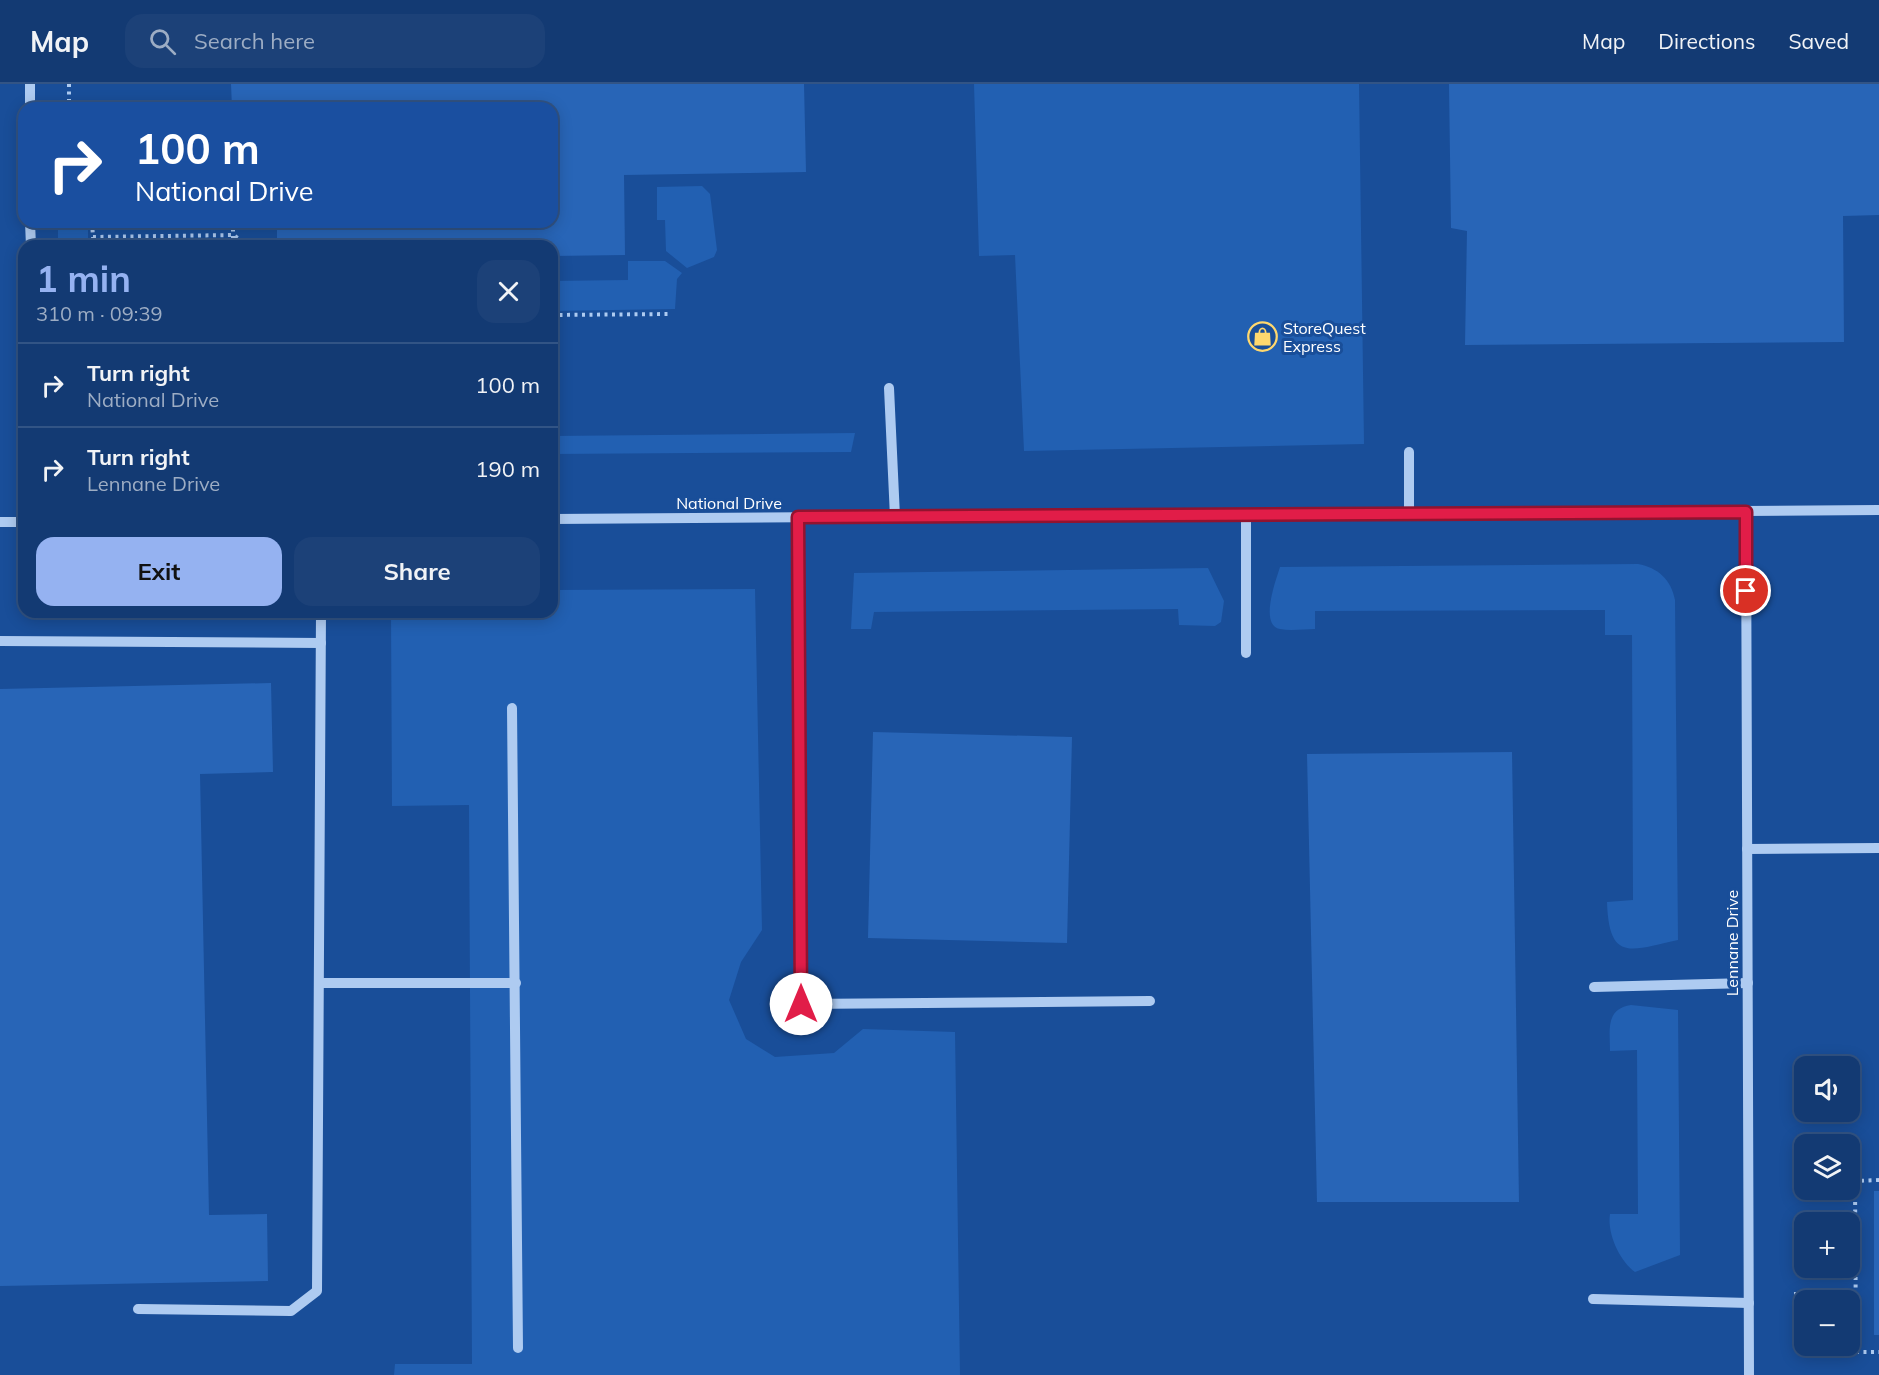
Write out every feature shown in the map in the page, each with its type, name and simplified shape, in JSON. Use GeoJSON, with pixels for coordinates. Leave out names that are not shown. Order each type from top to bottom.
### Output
{"type":"FeatureCollection","features":[{"type":"Feature","properties":{"kind":"street"},"geometry":{"type":"LineString","coordinates":[[30,84],[30,102]]}},
{"type":"Feature","properties":{"kind":"street"},"geometry":{"type":"LineString","coordinates":[[889,388],[894,517]]}},
{"type":"Feature","properties":{"kind":"street"},"geometry":{"type":"LineString","coordinates":[[1409,452],[1409,514]]}},
{"type":"Feature","properties":{"kind":"street","name":"National Drive"},"geometry":{"type":"LineString","coordinates":[[558,519],[1879,510]]}},
{"type":"Feature","properties":{"kind":"street","name":"Lennane Drive"},"geometry":{"type":"LineString","coordinates":[[1746,512],[1749,1375]]}},
{"type":"Feature","properties":{"kind":"street"},"geometry":{"type":"LineString","coordinates":[[1246,514],[1246,654]]}},
{"type":"Feature","properties":{"kind":"street"},"geometry":{"type":"LineString","coordinates":[[798,517],[801,1004],[1150,1001]]}},
{"type":"Feature","properties":{"kind":"street"},"geometry":{"type":"LineString","coordinates":[[0,522],[18,522]]}},
{"type":"Feature","properties":{"kind":"street"},"geometry":{"type":"LineString","coordinates":[[138,1309],[291,1311],[317,1291],[321,618]]}},
{"type":"Feature","properties":{"kind":"street"},"geometry":{"type":"LineString","coordinates":[[0,641],[321,643]]}},
{"type":"Feature","properties":{"kind":"street"},"geometry":{"type":"LineString","coordinates":[[512,708],[518,1348]]}},
{"type":"Feature","properties":{"kind":"street"},"geometry":{"type":"LineString","coordinates":[[1747,849],[1879,848]]}},
{"type":"Feature","properties":{"kind":"street"},"geometry":{"type":"LineString","coordinates":[[319,983],[516,983]]}},
{"type":"Feature","properties":{"kind":"street"},"geometry":{"type":"LineString","coordinates":[[1594,987],[1748,983]]}},
{"type":"Feature","properties":{"kind":"street"},"geometry":{"type":"LineString","coordinates":[[1593,1299],[1749,1304]]}},
{"type":"Feature","properties":{"kind":"path"},"geometry":{"type":"LineString","coordinates":[[69,84],[69,102]]}},
{"type":"Feature","properties":{"kind":"path"},"geometry":{"type":"LineString","coordinates":[[92,228],[93,237],[233,237],[239,240]]}},
{"type":"Feature","properties":{"kind":"path"},"geometry":{"type":"LineString","coordinates":[[233,228],[233,237]]}},
{"type":"Feature","properties":{"kind":"path"},"geometry":{"type":"LineString","coordinates":[[558,315],[672,314]]}},
{"type":"Feature","properties":{"kind":"path"},"geometry":{"type":"LineString","coordinates":[[1856,1290],[1855,1181],[1879,1180]]}},
{"type":"Feature","properties":{"kind":"path"},"geometry":{"type":"LineString","coordinates":[[1860,1352],[1879,1352]]}},
{"type":"Feature","properties":{"kind":"shaded area"},"geometry":{"type":"Polygon","coordinates":[[[974,84],[1359,84],[1364,444],[1024,451],[1015,255],[979,256],[974,84]]]}},
{"type":"Feature","properties":{"kind":"shaded area"},"geometry":{"type":"Polygon","coordinates":[[[702,186],[710,194],[717,250],[714,257],[687,268],[666,251],[665,220],[657,220],[657,187],[702,186]]]}},
{"type":"Feature","properties":{"kind":"shaded area"},"geometry":{"type":"Polygon","coordinates":[[[58,228],[88,228],[88,240],[58,240],[58,228]]]}},
{"type":"Feature","properties":{"kind":"shaded area"},"geometry":{"type":"Polygon","coordinates":[[[96,228],[165,228],[165,230],[96,230],[96,228]]]}},
{"type":"Feature","properties":{"kind":"shaded area"},"geometry":{"type":"Polygon","coordinates":[[[628,261],[665,261],[682,273],[677,279],[675,309],[558,311],[558,281],[628,280],[628,261]]]}},
{"type":"Feature","properties":{"kind":"shaded area"},"geometry":{"type":"Polygon","coordinates":[[[855,433],[851,452],[558,454],[558,436],[855,433]]]}},
{"type":"Feature","properties":{"kind":"shaded area"},"geometry":{"type":"Polygon","coordinates":[[[1638,564],[1652,568],[1667,580],[1675,600],[1678,940],[1647,947],[1626,948],[1612,935],[1607,902],[1633,900],[1632,635],[1605,635],[1605,610],[1315,611],[1315,629],[1293,630],[1274,626],[1270,611],[1280,567],[1638,564]]]}},
{"type":"Feature","properties":{"kind":"shaded area"},"geometry":{"type":"Polygon","coordinates":[[[1208,568],[1224,601],[1221,622],[1215,626],[1179,625],[1178,609],[874,612],[871,629],[851,629],[854,573],[1208,568]]]}},
{"type":"Feature","properties":{"kind":"shaded area"},"geometry":{"type":"Polygon","coordinates":[[[755,589],[762,930],[741,962],[729,1000],[746,1039],[775,1057],[834,1053],[863,1029],[955,1032],[960,1375],[394,1375],[395,1364],[472,1364],[469,805],[392,806],[391,618],[558,618],[558,590],[755,589]]]}},
{"type":"Feature","properties":{"kind":"shaded area"},"geometry":{"type":"Polygon","coordinates":[[[1631,1005],[1678,1010],[1680,1255],[1635,1272],[1619,1253],[1610,1229],[1610,1214],[1638,1214],[1637,1050],[1610,1051],[1610,1028],[1613,1016],[1623,1007],[1631,1005]]]}},
{"type":"Feature","properties":{"kind":"building"},"geometry":{"type":"Polygon","coordinates":[[[231,84],[804,84],[806,172],[624,175],[625,255],[558,256],[558,240],[277,240],[277,228],[558,228],[558,102],[232,102],[231,84]]]}},
{"type":"Feature","properties":{"kind":"building"},"geometry":{"type":"Polygon","coordinates":[[[1449,84],[1879,84],[1879,215],[1843,216],[1844,342],[1465,345],[1467,231],[1451,228],[1449,84]]]}},
{"type":"Feature","properties":{"kind":"building"},"geometry":{"type":"Polygon","coordinates":[[[271,683],[273,772],[200,774],[209,1215],[267,1214],[268,1281],[0,1286],[0,689],[271,683]]]}},
{"type":"Feature","properties":{"kind":"building"},"geometry":{"type":"Polygon","coordinates":[[[873,732],[1072,737],[1067,943],[868,938],[873,732]]]}},
{"type":"Feature","properties":{"kind":"building"},"geometry":{"type":"Polygon","coordinates":[[[1512,752],[1519,1202],[1317,1202],[1307,754],[1512,752]]]}},
{"type":"Feature","properties":{"kind":"building"},"geometry":{"type":"Polygon","coordinates":[[[1874,1191],[1879,1191],[1879,1335],[1874,1335],[1874,1191]]]}},
{"type":"Feature","properties":{"kind":"place","name":"StoreQuest Express"},"geometry":{"type":"Point","coordinates":[1262,337]}},
{"type":"Feature","properties":{"kind":"route"},"geometry":{"type":"LineString","coordinates":[[801,1004],[798,517],[1746,512],[1746,591]]}}]}
